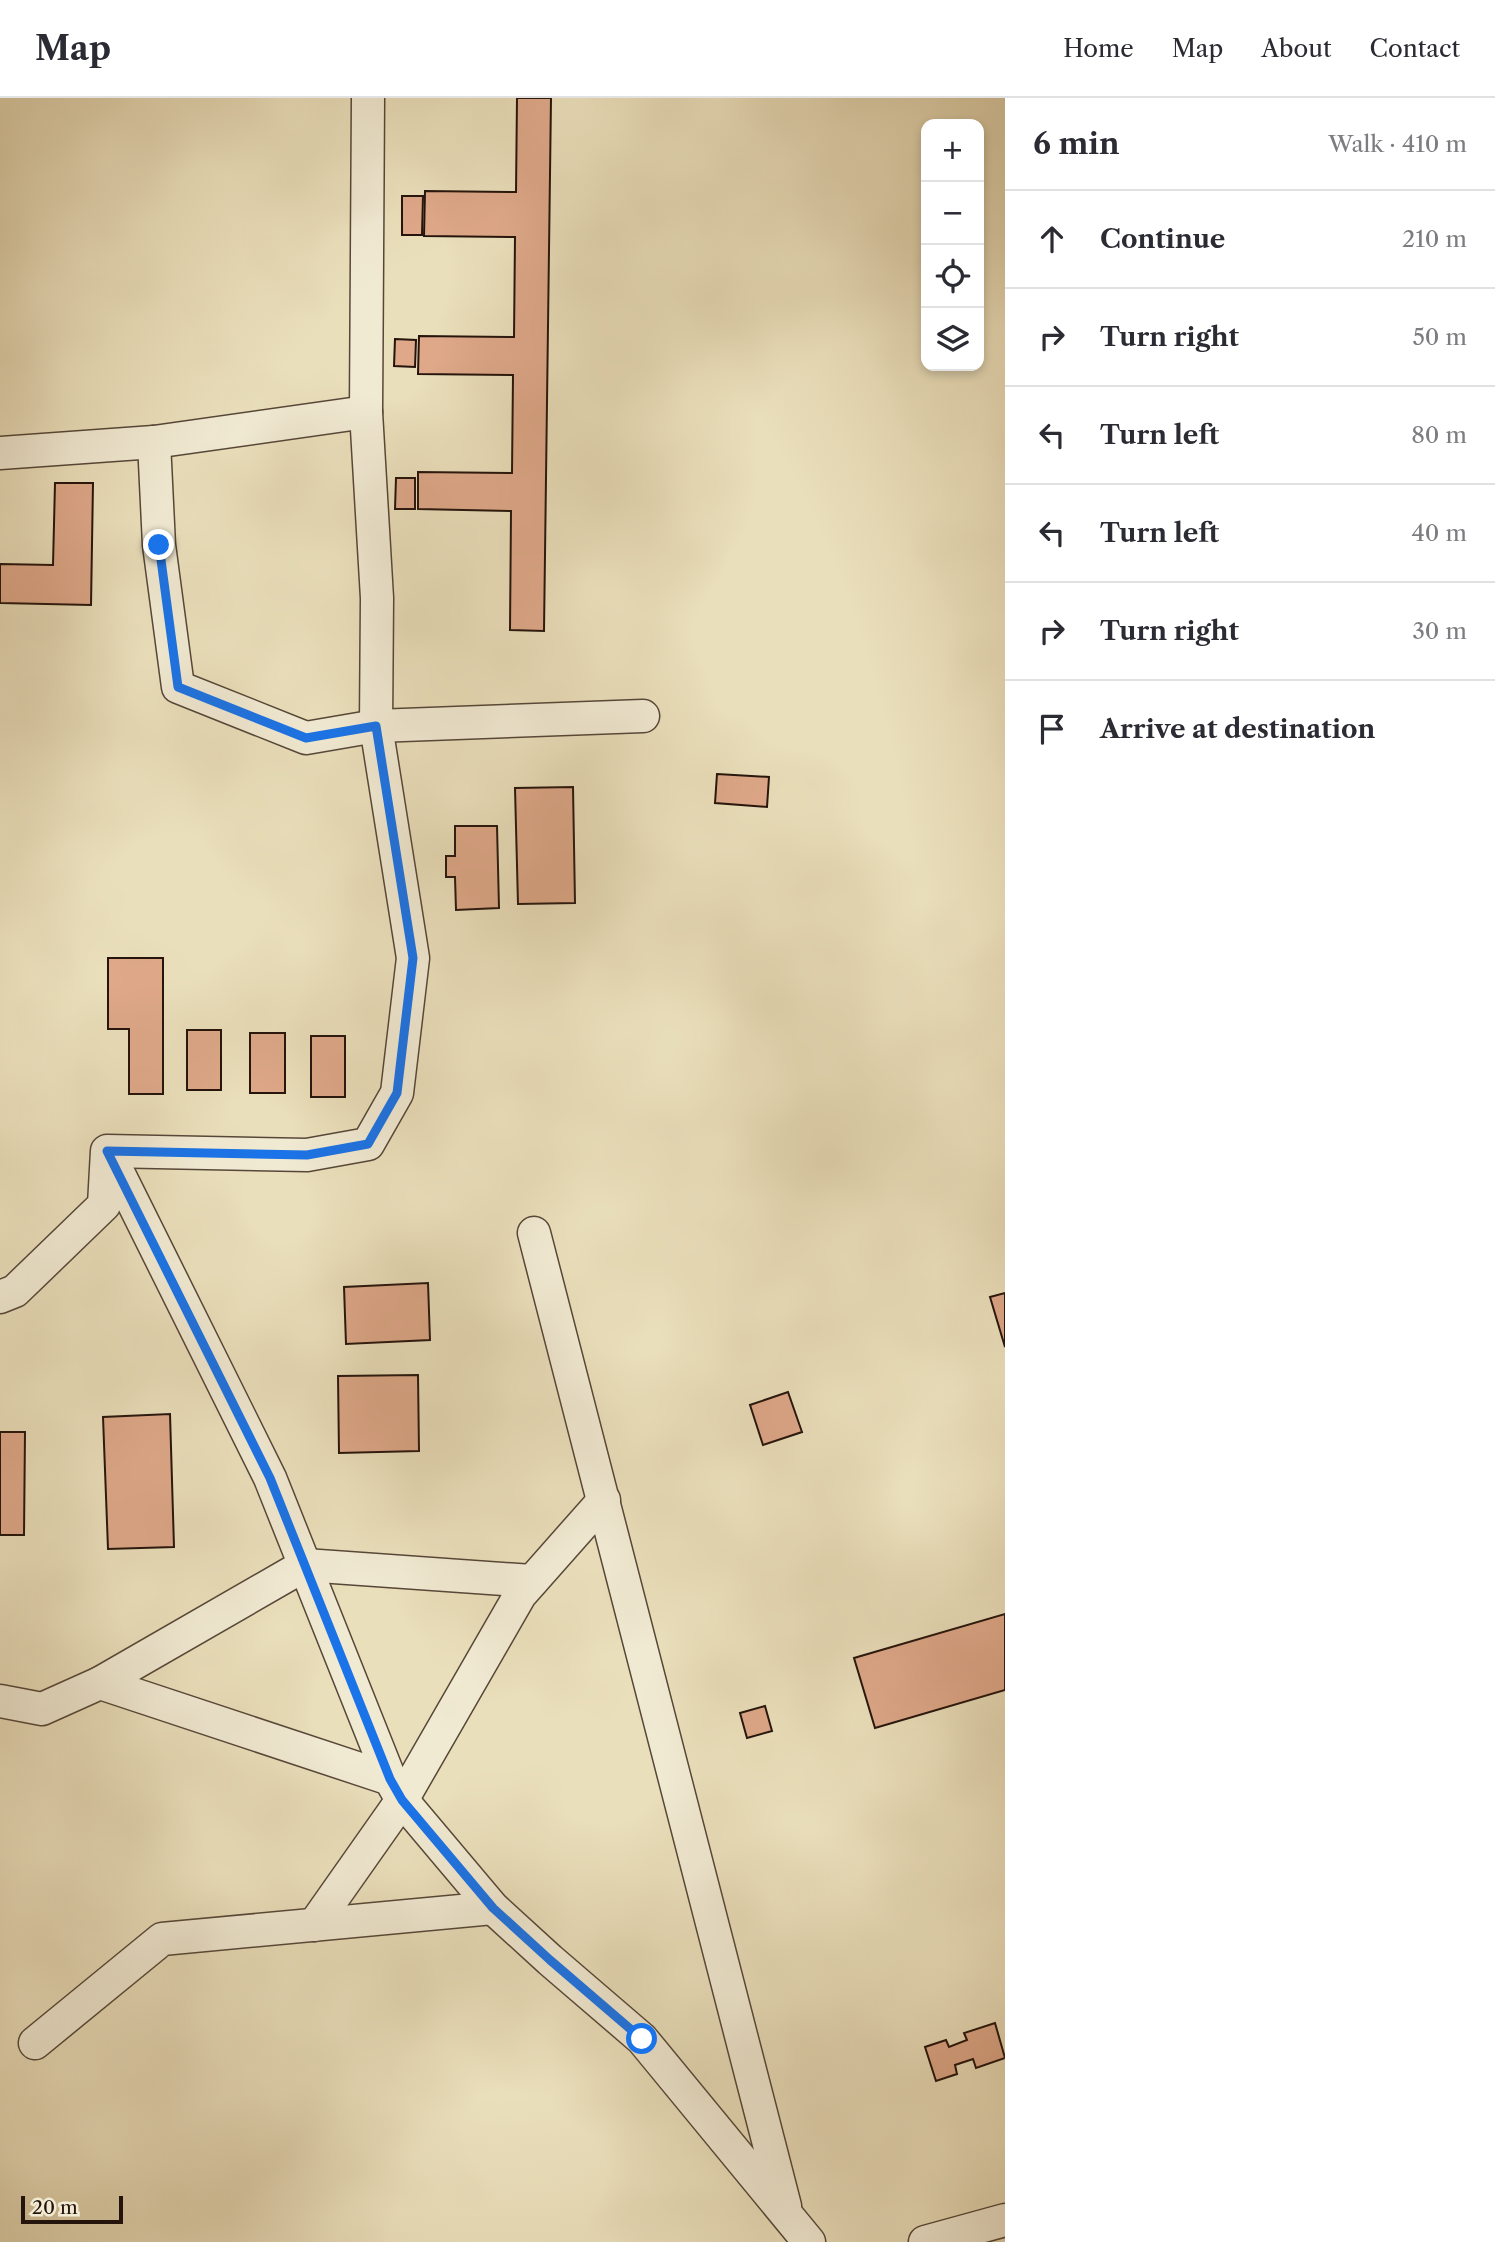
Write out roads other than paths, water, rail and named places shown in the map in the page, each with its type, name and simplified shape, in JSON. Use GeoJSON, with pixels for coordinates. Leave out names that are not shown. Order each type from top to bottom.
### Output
{"type":"FeatureCollection","features":[{"type":"Feature","properties":{"kind":"street"},"geometry":{"type":"LineString","coordinates":[[107,1151],[307,1155],[368,1144],[397,1093],[413,958],[376,726],[377,598],[366,412],[368,98]]}},
{"type":"Feature","properties":{"kind":"street"},"geometry":{"type":"LineString","coordinates":[[0,453],[154,442],[366,412]]}},
{"type":"Feature","properties":{"kind":"street"},"geometry":{"type":"LineString","coordinates":[[154,442],[159,545],[178,687],[306,738],[376,726],[643,716]]}},
{"type":"Feature","properties":{"kind":"street"},"geometry":{"type":"LineString","coordinates":[[0,1297],[15,1291],[104,1205],[107,1151]]}},
{"type":"Feature","properties":{"kind":"street"},"geometry":{"type":"LineString","coordinates":[[107,1151],[270,1478],[396,1790],[493,1908],[642,2039],[809,2242]]}},
{"type":"Feature","properties":{"kind":"street"},"geometry":{"type":"LineString","coordinates":[[534,1233],[787,2214]]}},
{"type":"Feature","properties":{"kind":"street"},"geometry":{"type":"LineString","coordinates":[[314,1925],[520,1595],[604,1500]]}},
{"type":"Feature","properties":{"kind":"street"},"geometry":{"type":"LineString","coordinates":[[0,1701],[42,1709],[100,1683],[305,1565],[532,1581]]}},
{"type":"Feature","properties":{"kind":"street"},"geometry":{"type":"LineString","coordinates":[[100,1683],[396,1790]]}},
{"type":"Feature","properties":{"kind":"street"},"geometry":{"type":"LineString","coordinates":[[35,2043],[162,1939],[493,1908]]}},
{"type":"Feature","properties":{"kind":"street"},"geometry":{"type":"LineString","coordinates":[[925,2242],[1005,2220]]}}]}
